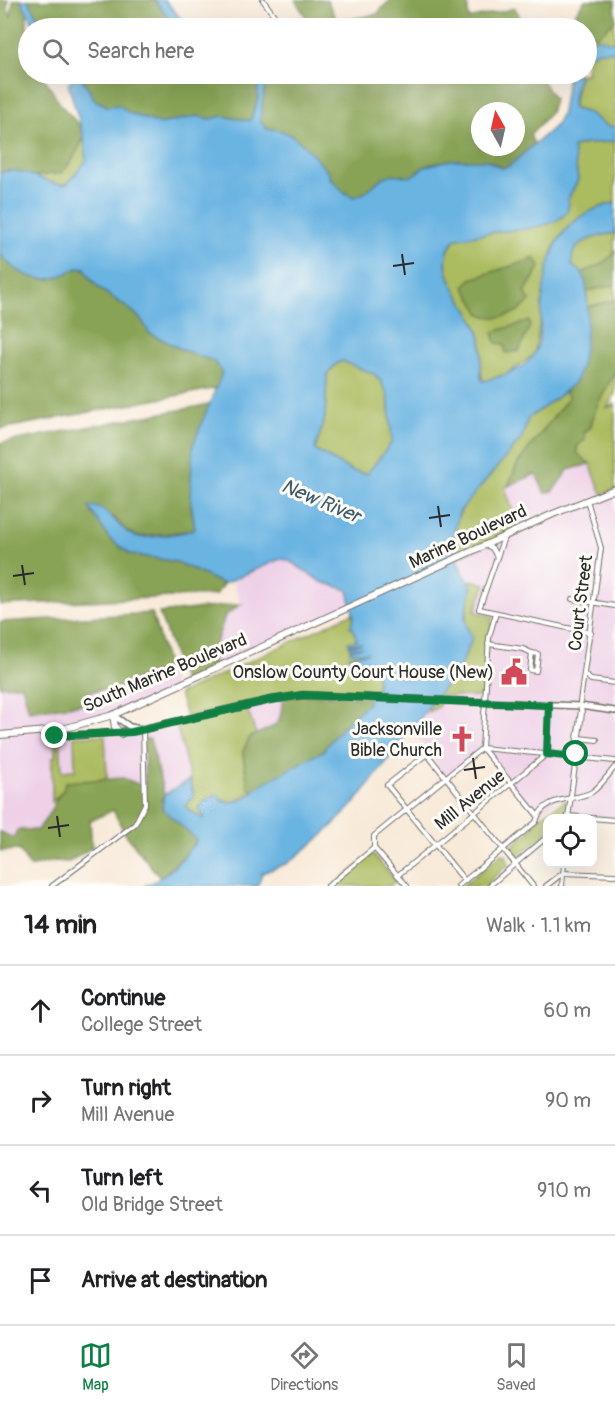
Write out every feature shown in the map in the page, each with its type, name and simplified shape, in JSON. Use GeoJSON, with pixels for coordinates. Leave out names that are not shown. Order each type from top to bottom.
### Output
{"type":"FeatureCollection","features":[{"type":"Feature","properties":{"kind":"main road","name":"Marine Boulevard"},"geometry":{"type":"LineString","coordinates":[[334,614],[615,489]]}},
{"type":"Feature","properties":{"kind":"main road","name":"South Marine Boulevard"},"geometry":{"type":"LineString","coordinates":[[0,735],[78,726],[113,716],[334,614]]}},
{"type":"Feature","properties":{"kind":"main road"},"geometry":{"type":"LineString","coordinates":[[37,732],[74,736],[121,734],[303,695],[486,701],[615,711]]}},
{"type":"Feature","properties":{"kind":"main road"},"geometry":{"type":"LineString","coordinates":[[113,716],[130,727],[143,729]]}},
{"type":"Feature","properties":{"kind":"main road"},"geometry":{"type":"LineString","coordinates":[[113,716],[115,727],[121,734]]}},
{"type":"Feature","properties":{"kind":"street"},"geometry":{"type":"LineString","coordinates":[[263,0],[276,18]]}},
{"type":"Feature","properties":{"kind":"street","name":"Court Street"},"geometry":{"type":"LineString","coordinates":[[576,756],[601,548],[587,500]]}},
{"type":"Feature","properties":{"kind":"street"},"geometry":{"type":"LineString","coordinates":[[504,537],[479,609],[591,633]]}},
{"type":"Feature","properties":{"kind":"street"},"geometry":{"type":"LineString","coordinates":[[484,546],[492,548],[498,558]]}},
{"type":"Feature","properties":{"kind":"street"},"geometry":{"type":"LineString","coordinates":[[572,599],[615,606]]}},
{"type":"Feature","properties":{"kind":"street"},"geometry":{"type":"LineString","coordinates":[[496,613],[488,644],[482,748],[538,816]]}},
{"type":"Feature","properties":{"kind":"street"},"geometry":{"type":"LineString","coordinates":[[488,644],[523,649],[532,653]]}},
{"type":"Feature","properties":{"kind":"street"},"geometry":{"type":"LineString","coordinates":[[585,675],[591,680],[615,683]]}},
{"type":"Feature","properties":{"kind":"street"},"geometry":{"type":"LineString","coordinates":[[547,754],[549,705]]}},
{"type":"Feature","properties":{"kind":"street","name":"Court Street"},"geometry":{"type":"LineString","coordinates":[[568,814],[579,738],[580,708]]}},
{"type":"Feature","properties":{"kind":"street"},"geometry":{"type":"LineString","coordinates":[[52,886],[135,824],[145,804],[143,729]]}},
{"type":"Feature","properties":{"kind":"street"},"geometry":{"type":"LineString","coordinates":[[579,738],[597,740]]}},
{"type":"Feature","properties":{"kind":"street"},"geometry":{"type":"LineString","coordinates":[[407,886],[374,848],[374,836],[482,748],[615,761]]}},
{"type":"Feature","properties":{"kind":"street"},"geometry":{"type":"LineString","coordinates":[[465,881],[387,785],[427,754],[533,886]]}},
{"type":"Feature","properties":{"kind":"street","name":"Mill Avenue"},"geometry":{"type":"LineString","coordinates":[[398,875],[547,754]]}},
{"type":"Feature","properties":{"kind":"street"},"geometry":{"type":"LineString","coordinates":[[458,886],[536,822],[538,816],[555,801],[590,793],[615,767]]}},
{"type":"Feature","properties":{"kind":"street"},"geometry":{"type":"LineString","coordinates":[[597,819],[615,820]]}},
{"type":"Feature","properties":{"kind":"street"},"geometry":{"type":"LineString","coordinates":[[489,886],[514,862],[543,840]]}},
{"type":"Feature","properties":{"kind":"street"},"geometry":{"type":"LineString","coordinates":[[328,886],[374,848]]}},
{"type":"Feature","properties":{"kind":"street"},"geometry":{"type":"LineString","coordinates":[[562,886],[564,868]]}},
{"type":"Feature","properties":{"kind":"street"},"geometry":{"type":"LineString","coordinates":[[546,886],[563,873],[615,875]]}},
{"type":"Feature","properties":{"kind":"shaded area"},"geometry":{"type":"Polygon","coordinates":[[[590,464],[602,494],[615,489],[615,820],[597,818],[597,814],[568,814],[570,796],[555,801],[538,816],[482,748],[445,776],[412,730],[427,710],[471,584],[456,558],[505,488],[536,474],[546,493],[553,491],[568,470],[590,464]]]}},
{"type":"Feature","properties":{"kind":"shaded area"},"geometry":{"type":"Polygon","coordinates":[[[280,559],[288,560],[322,582],[348,590],[351,607],[215,669],[212,655],[225,615],[241,604],[233,582],[269,562],[280,559]]]}},
{"type":"Feature","properties":{"kind":"shaded area"},"geometry":{"type":"Polygon","coordinates":[[[168,668],[174,688],[113,715],[59,730],[55,736],[55,758],[52,758],[52,802],[49,818],[37,830],[14,838],[0,832],[0,686],[23,684],[29,711],[86,692],[126,687],[129,682],[168,668]]]}},
{"type":"Feature","properties":{"kind":"shaded area"},"geometry":{"type":"Polygon","coordinates":[[[282,698],[282,719],[279,724],[256,734],[246,706],[282,698]]]}},
{"type":"Feature","properties":{"kind":"shaded area"},"geometry":{"type":"Polygon","coordinates":[[[176,723],[189,769],[189,780],[164,795],[150,739],[144,739],[145,787],[123,778],[107,777],[105,735],[176,723]]]}},
{"type":"Feature","properties":{"kind":"shaded area"},"geometry":{"type":"Polygon","coordinates":[[[60,736],[74,736],[76,770],[62,772],[60,736]]]}},
{"type":"Feature","properties":{"kind":"green space"},"geometry":{"type":"Polygon","coordinates":[[[0,0],[9,0],[7,7],[11,16],[13,0],[21,0],[27,12],[27,18],[18,18],[18,84],[48,84],[60,104],[81,127],[84,137],[73,159],[61,173],[34,176],[8,170],[0,173],[0,0]]]}},
{"type":"Feature","properties":{"kind":"green space"},"geometry":{"type":"Polygon","coordinates":[[[28,0],[155,0],[168,18],[38,18],[28,0]]]}},
{"type":"Feature","properties":{"kind":"green space"},"geometry":{"type":"Polygon","coordinates":[[[295,0],[327,0],[336,18],[307,18],[295,0]]]}},
{"type":"Feature","properties":{"kind":"green space"},"geometry":{"type":"Polygon","coordinates":[[[390,0],[467,0],[469,18],[358,18],[377,14],[390,0]]]}},
{"type":"Feature","properties":{"kind":"green space"},"geometry":{"type":"Polygon","coordinates":[[[585,0],[615,0],[615,21],[597,35],[597,18],[576,18],[576,12],[585,0]]]}},
{"type":"Feature","properties":{"kind":"green space"},"geometry":{"type":"Polygon","coordinates":[[[515,8],[521,18],[473,18],[515,8]]]}},
{"type":"Feature","properties":{"kind":"green space"},"geometry":{"type":"Polygon","coordinates":[[[614,21],[615,42],[597,40],[597,35],[614,21]]]}},
{"type":"Feature","properties":{"kind":"green space"},"geometry":{"type":"Polygon","coordinates":[[[615,51],[615,127],[606,126],[592,115],[573,107],[577,84],[597,84],[597,52],[615,51]]]}},
{"type":"Feature","properties":{"kind":"green space"},"geometry":{"type":"Polygon","coordinates":[[[86,84],[257,84],[258,99],[250,121],[222,116],[211,119],[197,116],[159,124],[129,113],[119,106],[107,106],[95,100],[86,84]]]}},
{"type":"Feature","properties":{"kind":"green space"},"geometry":{"type":"Polygon","coordinates":[[[265,84],[544,84],[554,99],[550,113],[530,135],[534,144],[525,153],[525,102],[471,102],[471,156],[522,156],[504,168],[488,161],[450,160],[426,166],[410,177],[390,175],[380,179],[359,196],[353,197],[344,192],[302,144],[286,133],[267,129],[259,121],[265,84]]]}},
{"type":"Feature","properties":{"kind":"green space"},"geometry":{"type":"Polygon","coordinates":[[[84,137],[86,161],[67,184],[55,185],[34,176],[61,173],[73,159],[84,137]]]}},
{"type":"Feature","properties":{"kind":"green space"},"geometry":{"type":"Polygon","coordinates":[[[615,141],[615,203],[587,213],[572,223],[554,247],[534,355],[502,377],[483,381],[480,334],[448,275],[446,263],[448,250],[456,238],[527,229],[553,222],[562,217],[568,209],[568,199],[578,180],[573,148],[578,145],[615,141]]]}},
{"type":"Feature","properties":{"kind":"green space"},"geometry":{"type":"Polygon","coordinates":[[[615,233],[614,254],[600,265],[582,273],[571,265],[574,250],[579,245],[593,238],[615,233]]]}},
{"type":"Feature","properties":{"kind":"green space"},"geometry":{"type":"Polygon","coordinates":[[[615,249],[615,285],[587,291],[582,273],[600,265],[614,254],[615,249]]]}},
{"type":"Feature","properties":{"kind":"green space"},"geometry":{"type":"Polygon","coordinates":[[[0,253],[18,270],[42,279],[58,277],[75,269],[85,269],[99,288],[127,307],[143,322],[149,333],[183,350],[214,361],[222,373],[217,388],[0,429],[0,253]]]}},
{"type":"Feature","properties":{"kind":"green space"},"geometry":{"type":"Polygon","coordinates":[[[536,258],[540,267],[525,292],[530,301],[507,316],[494,317],[481,314],[464,286],[471,279],[536,258]]]}},
{"type":"Feature","properties":{"kind":"green space"},"geometry":{"type":"Polygon","coordinates":[[[615,285],[615,300],[587,307],[587,291],[615,285]]]}},
{"type":"Feature","properties":{"kind":"green space"},"geometry":{"type":"Polygon","coordinates":[[[615,300],[615,372],[597,405],[590,428],[584,431],[585,440],[577,446],[577,453],[590,464],[568,470],[553,491],[545,493],[536,474],[508,486],[518,463],[569,397],[565,392],[572,383],[580,363],[587,307],[615,300]]]}},
{"type":"Feature","properties":{"kind":"green space"},"geometry":{"type":"Polygon","coordinates":[[[529,321],[530,326],[519,351],[506,353],[504,344],[496,343],[493,332],[529,321]]]}},
{"type":"Feature","properties":{"kind":"green space"},"geometry":{"type":"Polygon","coordinates":[[[342,361],[374,373],[388,395],[392,442],[367,474],[352,471],[315,450],[325,417],[327,375],[336,364],[342,361]]]}},
{"type":"Feature","properties":{"kind":"green space"},"geometry":{"type":"Polygon","coordinates":[[[615,372],[615,394],[607,408],[615,404],[615,489],[602,494],[590,464],[576,453],[580,439],[590,428],[597,405],[615,372]]]}},
{"type":"Feature","properties":{"kind":"green space"},"geometry":{"type":"Polygon","coordinates":[[[565,392],[569,397],[518,463],[505,488],[520,530],[456,558],[452,541],[455,525],[472,494],[520,440],[528,418],[565,392]]]}},
{"type":"Feature","properties":{"kind":"green space"},"geometry":{"type":"Polygon","coordinates":[[[211,404],[193,445],[191,506],[195,530],[138,537],[125,530],[115,518],[91,513],[98,518],[109,538],[130,554],[177,562],[223,584],[216,595],[0,605],[0,443],[211,404]]]}},
{"type":"Feature","properties":{"kind":"green space"},"geometry":{"type":"Polygon","coordinates":[[[470,580],[486,584],[475,611],[493,617],[485,658],[483,697],[443,696],[438,707],[428,712],[430,704],[460,666],[472,639],[466,624],[470,580]]]}},
{"type":"Feature","properties":{"kind":"green space"},"geometry":{"type":"Polygon","coordinates":[[[241,604],[225,616],[212,655],[215,669],[184,683],[159,613],[241,604]]]}},
{"type":"Feature","properties":{"kind":"green space"},"geometry":{"type":"Polygon","coordinates":[[[152,613],[168,668],[129,682],[126,687],[87,692],[82,704],[29,711],[22,685],[0,686],[0,622],[152,613]]]}},
{"type":"Feature","properties":{"kind":"green space"},"geometry":{"type":"Polygon","coordinates":[[[353,613],[353,628],[357,640],[349,644],[362,644],[350,646],[350,648],[363,647],[350,650],[351,652],[368,653],[349,656],[374,670],[377,674],[377,690],[362,693],[281,694],[186,717],[179,694],[353,613]]]}},
{"type":"Feature","properties":{"kind":"green space"},"geometry":{"type":"Polygon","coordinates":[[[303,695],[369,697],[368,703],[342,727],[323,751],[252,791],[248,787],[243,752],[250,737],[276,724],[281,715],[282,698],[303,695]]]}},
{"type":"Feature","properties":{"kind":"green space"},"geometry":{"type":"Polygon","coordinates":[[[246,706],[256,734],[250,737],[243,752],[252,791],[234,801],[225,801],[214,795],[201,804],[205,817],[203,820],[187,810],[186,806],[194,795],[176,723],[246,706]]]}},
{"type":"Feature","properties":{"kind":"green space"},"geometry":{"type":"Polygon","coordinates":[[[105,735],[107,777],[98,781],[65,782],[65,789],[52,802],[52,758],[55,757],[55,736],[60,736],[62,771],[75,770],[74,736],[105,735]]]}},
{"type":"Feature","properties":{"kind":"green space"},"geometry":{"type":"Polygon","coordinates":[[[144,739],[150,739],[164,795],[161,800],[197,840],[182,858],[160,878],[124,832],[113,810],[90,821],[92,847],[69,862],[54,861],[30,867],[19,850],[0,851],[0,832],[14,838],[17,830],[37,830],[64,789],[65,782],[123,778],[145,787],[144,739]]]}},
{"type":"Feature","properties":{"kind":"green space"},"geometry":{"type":"Polygon","coordinates":[[[566,800],[565,814],[544,814],[566,800]]]}},
{"type":"Feature","properties":{"kind":"green space"},"geometry":{"type":"Polygon","coordinates":[[[543,815],[543,837],[513,857],[509,848],[529,832],[538,818],[543,815]]]}},
{"type":"Feature","properties":{"kind":"green space"},"geometry":{"type":"Polygon","coordinates":[[[373,854],[396,881],[390,886],[333,886],[373,854]]]}},
{"type":"Feature","properties":{"kind":"green space"},"geometry":{"type":"Polygon","coordinates":[[[502,854],[506,855],[509,864],[485,886],[462,886],[502,854]]]}},
{"type":"Feature","properties":{"kind":"water"},"geometry":{"type":"Polygon","coordinates":[[[21,0],[28,0],[38,18],[31,18],[21,0]]]}},
{"type":"Feature","properties":{"kind":"water"},"geometry":{"type":"Polygon","coordinates":[[[155,0],[165,0],[180,18],[168,18],[155,0]]]}},
{"type":"Feature","properties":{"kind":"water"},"geometry":{"type":"Polygon","coordinates":[[[597,38],[615,42],[615,51],[597,52],[597,38]]]}},
{"type":"Feature","properties":{"kind":"water","name":"New River"},"geometry":{"type":"Polygon","coordinates":[[[68,84],[85,84],[95,100],[107,106],[119,105],[129,113],[160,124],[197,116],[211,119],[222,116],[250,121],[258,99],[257,84],[265,84],[260,121],[267,129],[278,130],[295,138],[329,173],[329,177],[344,192],[353,197],[359,196],[380,179],[390,175],[410,177],[426,166],[450,160],[486,160],[502,168],[509,166],[520,156],[525,156],[525,152],[556,125],[562,112],[566,84],[577,84],[572,104],[574,109],[589,113],[606,126],[615,127],[615,141],[578,145],[573,148],[578,180],[568,199],[568,209],[562,217],[528,229],[456,238],[448,250],[446,263],[448,275],[480,335],[483,381],[518,369],[530,360],[537,348],[540,336],[544,286],[559,239],[581,217],[615,203],[615,233],[586,241],[575,250],[572,257],[572,265],[582,273],[587,294],[585,344],[576,380],[528,418],[522,438],[459,512],[452,542],[462,572],[472,587],[465,616],[472,639],[460,666],[354,804],[322,836],[288,863],[262,873],[258,886],[144,886],[167,873],[197,840],[162,808],[164,795],[189,780],[194,795],[186,805],[187,809],[203,819],[205,817],[199,810],[201,804],[214,795],[219,796],[222,801],[231,802],[244,799],[262,784],[323,751],[342,727],[368,703],[369,694],[362,693],[377,690],[376,674],[370,666],[349,656],[368,653],[350,652],[350,650],[362,647],[350,648],[349,646],[362,643],[349,644],[348,642],[357,640],[353,628],[350,627],[354,617],[348,590],[322,582],[288,560],[280,559],[223,584],[177,562],[130,554],[109,538],[88,506],[102,510],[134,536],[155,537],[195,529],[190,496],[193,445],[222,373],[214,361],[183,350],[149,333],[135,314],[99,288],[85,268],[75,269],[58,277],[42,279],[18,270],[0,253],[0,173],[17,171],[50,182],[67,184],[86,161],[84,137],[68,84]],[[342,361],[336,364],[327,375],[325,417],[315,450],[352,471],[367,474],[392,442],[388,395],[374,374],[342,361]]]}},
{"type":"Feature","properties":{"kind":"place","name":"Onslow County Court House (New)"},"geometry":{"type":"Point","coordinates":[514,672]}},
{"type":"Feature","properties":{"kind":"place","name":"Jacksonville Bible Church"},"geometry":{"type":"Point","coordinates":[462,739]}},
{"type":"Feature","properties":{"kind":"route"},"geometry":{"type":"LineString","coordinates":[[55,736],[121,734],[173,724],[270,700],[303,695],[486,701],[549,705],[547,754],[575,757],[576,754]]}}]}
